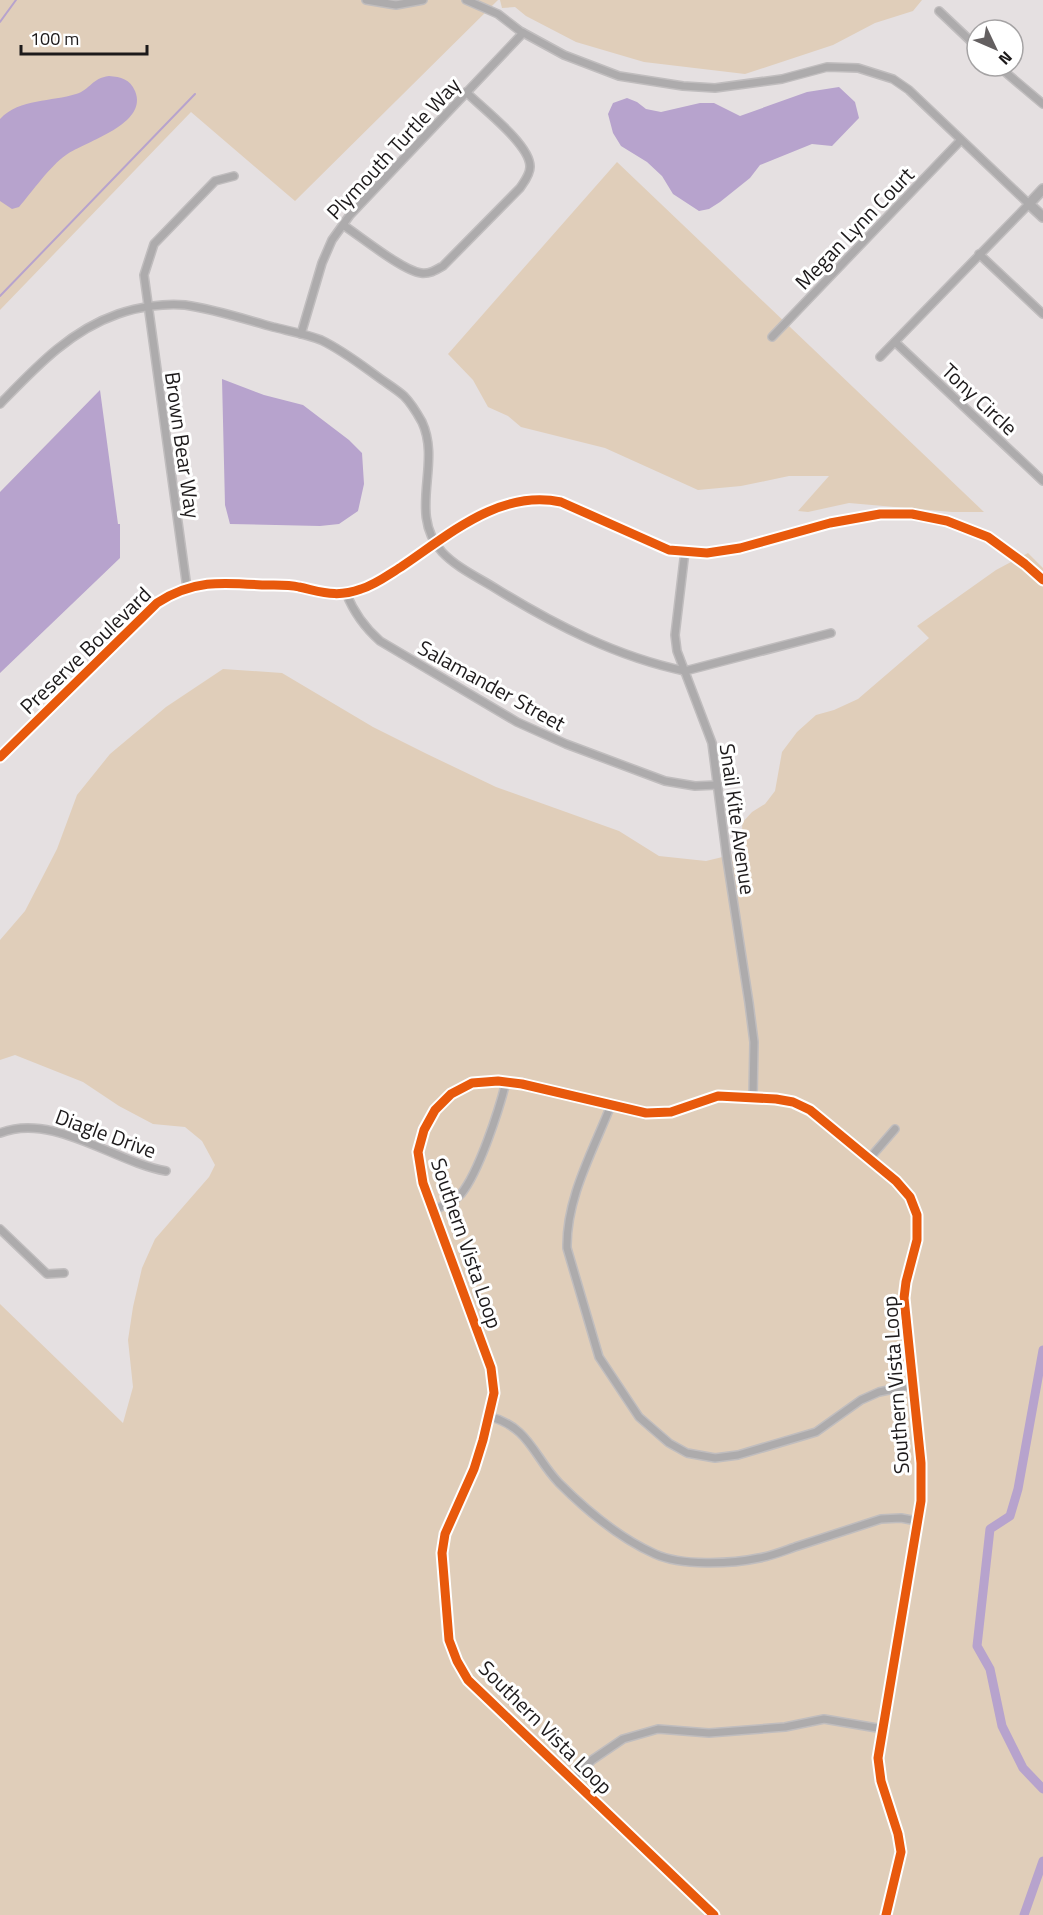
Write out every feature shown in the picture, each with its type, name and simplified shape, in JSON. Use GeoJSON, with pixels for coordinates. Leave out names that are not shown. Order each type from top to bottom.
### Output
{"type":"FeatureCollection","features":[{"type":"Feature","properties":{"kind":"street"},"geometry":{"type":"LineString","coordinates":[[366,0],[396,5],[423,0]]}},
{"type":"Feature","properties":{"kind":"street"},"geometry":{"type":"LineString","coordinates":[[466,0],[498,14],[523,33],[564,55],[610,73],[654,83],[715,88],[782,79],[827,67],[858,68],[875,72],[893,79],[909,90],[936,114],[960,141],[1043,217]]}},
{"type":"Feature","properties":{"kind":"street"},"geometry":{"type":"LineString","coordinates":[[939,11],[965,36]]}},
{"type":"Feature","properties":{"kind":"street","name":"Plymouth Turtle Way"},"geometry":{"type":"LineString","coordinates":[[301,334],[322,263],[332,240],[343,225],[361,202],[523,33]]}},
{"type":"Feature","properties":{"kind":"street"},"geometry":{"type":"LineString","coordinates":[[1012,78],[1043,104]]}},
{"type":"Feature","properties":{"kind":"street"},"geometry":{"type":"LineString","coordinates":[[343,225],[401,264],[418,273],[429,273],[443,266],[520,188],[528,176],[529,157],[521,145],[466,92]]}},
{"type":"Feature","properties":{"kind":"street","name":"Megan Lynn Court"},"geometry":{"type":"LineString","coordinates":[[772,337],[960,141]]}},
{"type":"Feature","properties":{"kind":"street","name":"Brown Bear Way"},"geometry":{"type":"LineString","coordinates":[[187,588],[144,274],[154,244],[214,181],[234,176]]}},
{"type":"Feature","properties":{"kind":"street"},"geometry":{"type":"LineString","coordinates":[[880,357],[1043,189]]}},
{"type":"Feature","properties":{"kind":"street"},"geometry":{"type":"LineString","coordinates":[[979,254],[1043,314]]}},
{"type":"Feature","properties":{"kind":"street"},"geometry":{"type":"LineString","coordinates":[[0,404],[60,345],[89,327],[118,314],[157,305],[184,305],[301,334],[319,339],[344,352],[404,396],[414,408],[428,437],[430,459],[425,499],[426,522],[436,544],[443,553],[462,568],[547,620],[663,667],[685,671],[831,633]]}},
{"type":"Feature","properties":{"kind":"street","name":"Tony Circle"},"geometry":{"type":"LineString","coordinates":[[895,342],[1043,481]]}},
{"type":"Feature","properties":{"kind":"street","name":"Preserve Boulevard"},"geometry":{"type":"LineString","coordinates":[[0,757],[157,603],[174,592],[198,584],[224,582],[298,587],[336,595],[362,589],[485,512],[504,504],[544,498],[561,502],[669,550],[707,553],[740,548],[880,513],[912,514],[947,521],[988,537],[1043,580]]}},
{"type":"Feature","properties":{"kind":"street","name":"Snail Kite Avenue"},"geometry":{"type":"LineString","coordinates":[[685,551],[675,635],[677,651],[712,743],[754,1042],[753,1097]]}},
{"type":"Feature","properties":{"kind":"street","name":"Salamander Street"},"geometry":{"type":"LineString","coordinates":[[346,593],[353,610],[367,630],[380,641],[517,722],[566,744],[665,781],[695,786],[717,785]]}},
{"type":"Feature","properties":{"kind":"street"},"geometry":{"type":"LineString","coordinates":[[433,1210],[451,1203],[472,1176],[502,1099],[506,1082]]}},
{"type":"Feature","properties":{"kind":"street","name":"Southern Vista Loop"},"geometry":{"type":"LineString","coordinates":[[714,1915],[468,1680],[448,1640],[442,1553],[445,1534],[474,1469],[494,1393],[491,1368],[423,1183],[418,1152],[424,1130],[435,1110],[451,1094],[472,1083],[506,1082],[646,1113],[671,1112],[718,1095],[793,1102],[810,1110],[896,1181],[910,1197],[917,1215],[917,1240],[904,1298],[921,1463],[921,1500],[878,1758],[881,1781],[898,1834],[901,1852],[886,1915]]}},
{"type":"Feature","properties":{"kind":"street"},"geometry":{"type":"LineString","coordinates":[[611,1105],[570,1207],[567,1248],[599,1357],[639,1417],[669,1443],[687,1453],[715,1458],[738,1455],[816,1432],[861,1400],[879,1392],[914,1385]]}},
{"type":"Feature","properties":{"kind":"street","name":"Diagle Drive"},"geometry":{"type":"LineString","coordinates":[[0,1133],[15,1127],[40,1127],[121,1155],[147,1168],[166,1171]]}},
{"type":"Feature","properties":{"kind":"street"},"geometry":{"type":"LineString","coordinates":[[868,1159],[894,1129]]}},
{"type":"Feature","properties":{"kind":"street"},"geometry":{"type":"LineString","coordinates":[[0,1229],[47,1274],[64,1273]]}},
{"type":"Feature","properties":{"kind":"street"},"geometry":{"type":"LineString","coordinates":[[488,1416],[516,1427],[528,1439],[558,1482],[582,1504],[615,1532],[657,1555],[722,1563],[761,1558],[881,1519],[900,1518],[917,1521]]}},
{"type":"Feature","properties":{"kind":"street"},"geometry":{"type":"LineString","coordinates":[[573,1780],[592,1760],[623,1739],[658,1729],[709,1733],[785,1726],[824,1719],[883,1729]]}},
{"type":"Feature","properties":{"kind":"shaded area"},"geometry":{"type":"Polygon","coordinates":[[[0,0],[498,0],[295,201],[191,112],[0,310],[0,0]]]}},
{"type":"Feature","properties":{"kind":"shaded area"},"geometry":{"type":"Polygon","coordinates":[[[500,0],[922,0],[913,11],[875,23],[833,45],[745,74],[644,62],[576,42],[526,16],[515,7],[502,8],[500,0]]]}},
{"type":"Feature","properties":{"kind":"shaded area"},"geometry":{"type":"Polygon","coordinates":[[[109,76],[125,79],[133,87],[137,103],[133,113],[113,130],[66,155],[48,172],[19,207],[12,209],[0,201],[0,119],[17,107],[67,97],[109,76]]]}},
{"type":"Feature","properties":{"kind":"shaded area"},"geometry":{"type":"Polygon","coordinates":[[[839,87],[855,102],[859,118],[832,146],[812,144],[760,165],[750,178],[720,202],[709,209],[699,211],[673,194],[662,176],[647,162],[621,146],[613,133],[608,114],[613,103],[627,98],[646,109],[661,112],[700,103],[714,103],[740,116],[807,92],[839,87]]]}},
{"type":"Feature","properties":{"kind":"shaded area"},"geometry":{"type":"Polygon","coordinates":[[[617,162],[984,512],[952,512],[849,503],[808,512],[798,511],[829,476],[789,476],[741,486],[698,490],[605,448],[521,427],[508,416],[488,407],[473,380],[448,354],[617,162]]]}},
{"type":"Feature","properties":{"kind":"shaded area"},"geometry":{"type":"Polygon","coordinates":[[[222,379],[264,395],[303,405],[349,440],[362,453],[364,484],[358,511],[339,524],[320,526],[230,524],[225,505],[222,379]]]}},
{"type":"Feature","properties":{"kind":"shaded area"},"geometry":{"type":"Polygon","coordinates":[[[100,390],[118,524],[120,524],[120,558],[0,673],[0,492],[100,390]]]}},
{"type":"Feature","properties":{"kind":"shaded area"},"geometry":{"type":"Polygon","coordinates":[[[1028,553],[1043,568],[1043,1915],[0,1915],[0,1304],[123,1423],[133,1387],[128,1340],[142,1268],[155,1239],[209,1177],[215,1165],[202,1141],[185,1127],[153,1124],[119,1106],[83,1082],[15,1055],[0,1060],[0,940],[25,911],[57,849],[77,795],[110,754],[166,707],[223,669],[282,673],[373,727],[427,754],[496,787],[619,831],[659,856],[706,861],[743,852],[742,823],[752,812],[765,804],[775,791],[782,752],[797,732],[816,715],[858,699],[929,638],[917,626],[996,570],[1028,553]]]}},
{"type":"Feature","properties":{"kind":"waterway"},"geometry":{"type":"LineString","coordinates":[[0,22],[16,0]]}},
{"type":"Feature","properties":{"kind":"waterway"},"geometry":{"type":"LineString","coordinates":[[0,296],[195,94]]}},
{"type":"Feature","properties":{"kind":"waterway"},"geometry":{"type":"LineString","coordinates":[[1043,1350],[1018,1489],[1010,1516],[990,1529],[977,1646],[990,1669],[1002,1726],[1023,1768],[1043,1789]]}},
{"type":"Feature","properties":{"kind":"waterway"},"geometry":{"type":"LineString","coordinates":[[1024,1915],[1043,1861]]}},
{"type":"Feature","properties":{"kind":"cycle path"},"geometry":{"type":"LineString","coordinates":[[0,757],[157,603],[182,590],[220,583],[290,585],[330,593],[352,592],[381,580],[476,518],[496,508],[517,502],[538,500],[561,502],[669,550],[707,553],[740,548],[830,523],[880,514],[912,514],[947,521],[988,537],[1043,580]]}},
{"type":"Feature","properties":{"kind":"cycle path"},"geometry":{"type":"LineString","coordinates":[[714,1915],[468,1680],[449,1640],[442,1553],[445,1534],[474,1469],[494,1393],[491,1368],[423,1183],[418,1152],[424,1130],[435,1110],[451,1094],[472,1083],[498,1081],[522,1084],[646,1113],[671,1112],[718,1096],[793,1102],[810,1110],[896,1181],[910,1197],[917,1215],[917,1240],[904,1298],[921,1463],[921,1501],[878,1758],[881,1781],[898,1834],[901,1852],[886,1915]]}}]}
